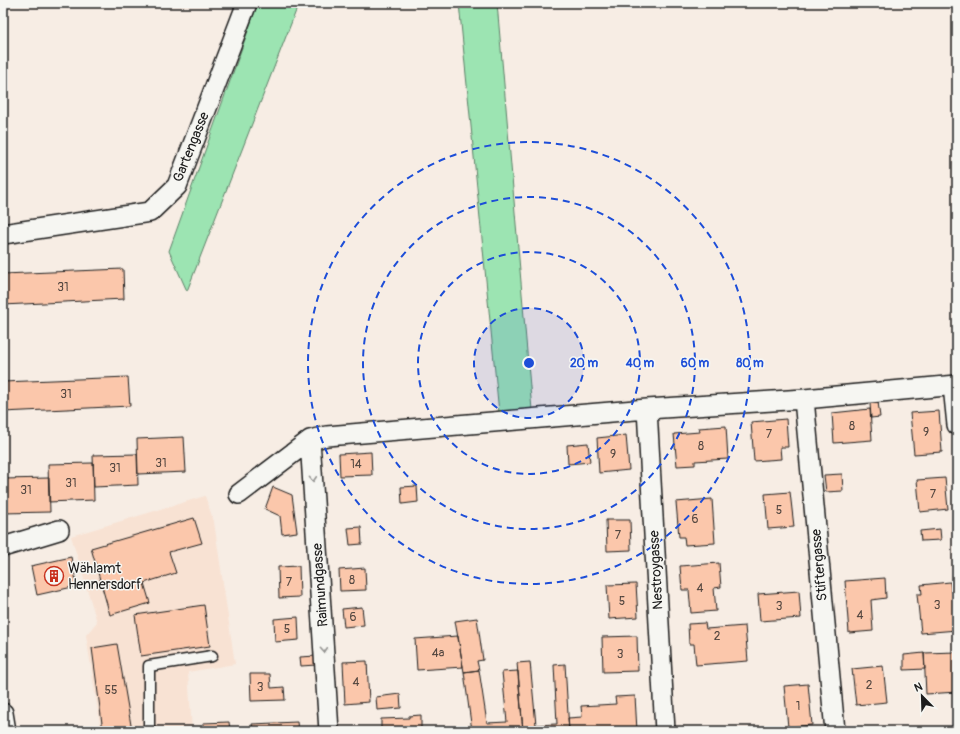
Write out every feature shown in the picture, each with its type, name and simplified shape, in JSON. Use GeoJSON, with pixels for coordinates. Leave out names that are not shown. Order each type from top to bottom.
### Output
{"type":"FeatureCollection","features":[{"type":"Feature","properties":{"kind":"street","name":"Gartengasse"},"geometry":{"type":"LineString","coordinates":[[3,234],[150,212],[177,186],[247,3]]}},
{"type":"Feature","properties":{"kind":"street"},"geometry":{"type":"LineString","coordinates":[[239,494],[310,440],[327,436],[647,409],[804,400],[955,385],[957,425]]}},
{"type":"Feature","properties":{"kind":"street","name":"Stiftergasse"},"geometry":{"type":"LineString","coordinates":[[804,400],[835,731]]}},
{"type":"Feature","properties":{"kind":"street","name":"Nestroygasse"},"geometry":{"type":"LineString","coordinates":[[647,409],[665,731]]}},
{"type":"Feature","properties":{"kind":"street","name":"Raimundgasse"},"geometry":{"type":"LineString","coordinates":[[310,440],[329,731]]}},
{"type":"Feature","properties":{"kind":"street"},"geometry":{"type":"LineString","coordinates":[[3,547],[59,530]]}},
{"type":"Feature","properties":{"kind":"street"},"geometry":{"type":"LineString","coordinates":[[3,713],[6,731]]}},
{"type":"Feature","properties":{"kind":"lane"},"geometry":{"type":"LineString","coordinates":[[149,731],[149,666],[212,656]]}},
{"type":"Feature","properties":{"kind":"shaded area"},"geometry":{"type":"Polygon","coordinates":[[[205,496],[214,522],[235,664],[188,672],[192,731],[101,731],[86,635],[97,622],[71,536],[205,496]]]}},
{"type":"Feature","properties":{"kind":"green space"},"geometry":{"type":"Polygon","coordinates":[[[258,3],[299,3],[187,291],[169,251],[258,3]]]}},
{"type":"Feature","properties":{"kind":"green space"},"geometry":{"type":"Polygon","coordinates":[[[459,3],[497,3],[532,410],[499,413],[459,3]]]}},
{"type":"Feature","properties":{"kind":"building"},"geometry":{"type":"Polygon","coordinates":[[[123,269],[124,299],[3,305],[3,274],[123,269]]]}},
{"type":"Feature","properties":{"kind":"building"},"geometry":{"type":"Polygon","coordinates":[[[128,377],[130,406],[3,412],[3,382],[128,377]]]}},
{"type":"Feature","properties":{"kind":"building"},"geometry":{"type":"Polygon","coordinates":[[[878,402],[880,417],[871,418],[870,403],[878,402]]]}},
{"type":"Feature","properties":{"kind":"building"},"geometry":{"type":"Polygon","coordinates":[[[870,409],[872,440],[834,443],[832,413],[870,409]]]}},
{"type":"Feature","properties":{"kind":"building"},"geometry":{"type":"Polygon","coordinates":[[[939,411],[942,452],[914,454],[910,413],[939,411]]]}},
{"type":"Feature","properties":{"kind":"building"},"geometry":{"type":"Polygon","coordinates":[[[786,419],[788,447],[780,447],[781,459],[754,461],[751,422],[786,419]]]}},
{"type":"Feature","properties":{"kind":"building"},"geometry":{"type":"Polygon","coordinates":[[[726,426],[728,459],[695,461],[695,465],[677,466],[674,434],[700,432],[699,428],[726,426]]]}},
{"type":"Feature","properties":{"kind":"building"},"geometry":{"type":"Polygon","coordinates":[[[626,435],[629,470],[599,473],[597,438],[626,435]]]}},
{"type":"Feature","properties":{"kind":"building"},"geometry":{"type":"Polygon","coordinates":[[[184,437],[186,472],[138,474],[137,439],[184,437]]]}},
{"type":"Feature","properties":{"kind":"building"},"geometry":{"type":"Polygon","coordinates":[[[588,443],[590,462],[568,464],[567,445],[588,443]]]}},
{"type":"Feature","properties":{"kind":"building"},"geometry":{"type":"Polygon","coordinates":[[[371,452],[372,475],[340,476],[339,454],[371,452]]]}},
{"type":"Feature","properties":{"kind":"building"},"geometry":{"type":"Polygon","coordinates":[[[137,454],[138,485],[94,487],[93,455],[137,454]]]}},
{"type":"Feature","properties":{"kind":"building"},"geometry":{"type":"Polygon","coordinates":[[[93,463],[94,500],[49,502],[48,464],[93,463]]]}},
{"type":"Feature","properties":{"kind":"building"},"geometry":{"type":"Polygon","coordinates":[[[842,474],[843,491],[826,492],[824,475],[842,474]]]}},
{"type":"Feature","properties":{"kind":"building"},"geometry":{"type":"Polygon","coordinates":[[[49,478],[50,512],[3,513],[3,479],[49,478]]]}},
{"type":"Feature","properties":{"kind":"building"},"geometry":{"type":"Polygon","coordinates":[[[945,478],[948,509],[920,512],[917,480],[945,478]]]}},
{"type":"Feature","properties":{"kind":"building"},"geometry":{"type":"Polygon","coordinates":[[[417,486],[418,502],[402,504],[401,487],[417,486]]]}},
{"type":"Feature","properties":{"kind":"building"},"geometry":{"type":"Polygon","coordinates":[[[273,487],[292,495],[297,532],[282,534],[280,516],[265,509],[273,487]]]}},
{"type":"Feature","properties":{"kind":"building"},"geometry":{"type":"Polygon","coordinates":[[[790,492],[794,527],[768,529],[765,494],[790,492]]]}},
{"type":"Feature","properties":{"kind":"building"},"geometry":{"type":"Polygon","coordinates":[[[712,499],[715,543],[685,545],[684,537],[679,537],[676,502],[712,499]]]}},
{"type":"Feature","properties":{"kind":"building"},"geometry":{"type":"Polygon","coordinates":[[[194,518],[202,543],[169,552],[176,573],[144,583],[150,603],[110,615],[91,548],[194,518]]]}},
{"type":"Feature","properties":{"kind":"building"},"geometry":{"type":"Polygon","coordinates":[[[606,520],[630,520],[631,550],[607,551],[606,520]]]}},
{"type":"Feature","properties":{"kind":"building"},"geometry":{"type":"Polygon","coordinates":[[[361,527],[362,544],[350,545],[348,528],[361,527]]]}},
{"type":"Feature","properties":{"kind":"building"},"geometry":{"type":"Polygon","coordinates":[[[940,529],[941,540],[921,541],[920,531],[940,529]]]}},
{"type":"Feature","properties":{"kind":"building","name":"Wählamt Hennersdorf"},"geometry":{"type":"Polygon","coordinates":[[[71,557],[77,586],[37,595],[31,566],[71,557]]]}},
{"type":"Feature","properties":{"kind":"building"},"geometry":{"type":"Polygon","coordinates":[[[719,563],[721,587],[714,588],[716,611],[691,613],[689,590],[682,590],[680,566],[719,563]]]}},
{"type":"Feature","properties":{"kind":"building"},"geometry":{"type":"Polygon","coordinates":[[[299,566],[300,597],[279,598],[278,567],[299,566]]]}},
{"type":"Feature","properties":{"kind":"building"},"geometry":{"type":"Polygon","coordinates":[[[365,568],[366,590],[340,591],[339,570],[365,568]]]}},
{"type":"Feature","properties":{"kind":"building"},"geometry":{"type":"Polygon","coordinates":[[[885,578],[886,598],[871,600],[873,631],[849,633],[845,581],[885,578]]]}},
{"type":"Feature","properties":{"kind":"building"},"geometry":{"type":"Polygon","coordinates":[[[950,582],[951,591],[955,591],[957,630],[921,633],[917,594],[922,594],[921,585],[950,582]]]}},
{"type":"Feature","properties":{"kind":"building"},"geometry":{"type":"Polygon","coordinates":[[[636,584],[638,617],[609,619],[607,585],[636,584]]]}},
{"type":"Feature","properties":{"kind":"building"},"geometry":{"type":"Polygon","coordinates":[[[799,591],[801,618],[760,621],[758,594],[799,591]]]}},
{"type":"Feature","properties":{"kind":"building"},"geometry":{"type":"Polygon","coordinates":[[[204,605],[210,646],[141,656],[135,615],[204,605]]]}},
{"type":"Feature","properties":{"kind":"building"},"geometry":{"type":"Polygon","coordinates":[[[362,607],[364,625],[344,627],[342,609],[362,607]]]}},
{"type":"Feature","properties":{"kind":"building"},"geometry":{"type":"Polygon","coordinates":[[[298,617],[299,640],[275,642],[274,619],[298,617]]]}},
{"type":"Feature","properties":{"kind":"building"},"geometry":{"type":"Polygon","coordinates":[[[477,618],[483,660],[477,661],[479,670],[464,672],[455,621],[477,618]]]}},
{"type":"Feature","properties":{"kind":"building"},"geometry":{"type":"Polygon","coordinates":[[[705,623],[706,629],[745,626],[748,661],[696,665],[694,644],[689,644],[688,624],[705,623]]]}},
{"type":"Feature","properties":{"kind":"building"},"geometry":{"type":"Polygon","coordinates":[[[458,636],[463,667],[417,670],[415,639],[458,636]]]}},
{"type":"Feature","properties":{"kind":"building"},"geometry":{"type":"Polygon","coordinates":[[[637,636],[638,671],[603,672],[602,637],[637,636]]]}},
{"type":"Feature","properties":{"kind":"building"},"geometry":{"type":"Polygon","coordinates":[[[117,644],[132,731],[103,731],[92,648],[117,644]]]}},
{"type":"Feature","properties":{"kind":"building"},"geometry":{"type":"Polygon","coordinates":[[[957,652],[957,692],[926,694],[924,653],[957,652]]]}},
{"type":"Feature","properties":{"kind":"building"},"geometry":{"type":"Polygon","coordinates":[[[924,653],[925,669],[904,670],[904,655],[924,653]]]}},
{"type":"Feature","properties":{"kind":"building"},"geometry":{"type":"Polygon","coordinates":[[[316,656],[316,665],[301,666],[300,657],[316,656]]]}},
{"type":"Feature","properties":{"kind":"building"},"geometry":{"type":"Polygon","coordinates":[[[367,661],[369,702],[345,704],[343,662],[367,661]]]}},
{"type":"Feature","properties":{"kind":"building"},"geometry":{"type":"Polygon","coordinates":[[[530,662],[536,725],[557,724],[554,665],[565,664],[569,731],[523,731],[517,663],[530,662]]]}},
{"type":"Feature","properties":{"kind":"building"},"geometry":{"type":"Polygon","coordinates":[[[883,666],[887,702],[856,705],[852,669],[883,666]]]}},
{"type":"Feature","properties":{"kind":"building"},"geometry":{"type":"Polygon","coordinates":[[[479,670],[487,723],[507,722],[502,672],[518,671],[523,731],[472,731],[464,672],[479,670]]]}},
{"type":"Feature","properties":{"kind":"building"},"geometry":{"type":"Polygon","coordinates":[[[250,674],[270,674],[271,688],[284,687],[285,700],[251,701],[250,674]]]}},
{"type":"Feature","properties":{"kind":"building"},"geometry":{"type":"Polygon","coordinates":[[[808,684],[812,725],[788,727],[784,686],[808,684]]]}},
{"type":"Feature","properties":{"kind":"building"},"geometry":{"type":"Polygon","coordinates":[[[400,694],[401,708],[377,710],[376,697],[400,694]]]}},
{"type":"Feature","properties":{"kind":"building"},"geometry":{"type":"Polygon","coordinates":[[[635,696],[637,731],[569,731],[568,718],[582,717],[581,706],[616,704],[615,697],[635,696]]]}},
{"type":"Feature","properties":{"kind":"building"},"geometry":{"type":"Polygon","coordinates":[[[421,715],[421,731],[381,731],[381,719],[409,718],[409,716],[421,715]]]}},
{"type":"Feature","properties":{"kind":"building"},"geometry":{"type":"Polygon","coordinates":[[[229,722],[230,731],[203,731],[203,723],[229,722]]]}},
{"type":"Feature","properties":{"kind":"building"},"geometry":{"type":"Polygon","coordinates":[[[297,722],[298,731],[253,731],[252,724],[297,722]]]}},
{"type":"Feature","properties":{"kind":"place","name":"Wählamt Hennersdorf"},"geometry":{"type":"Point","coordinates":[54,576]}}]}
